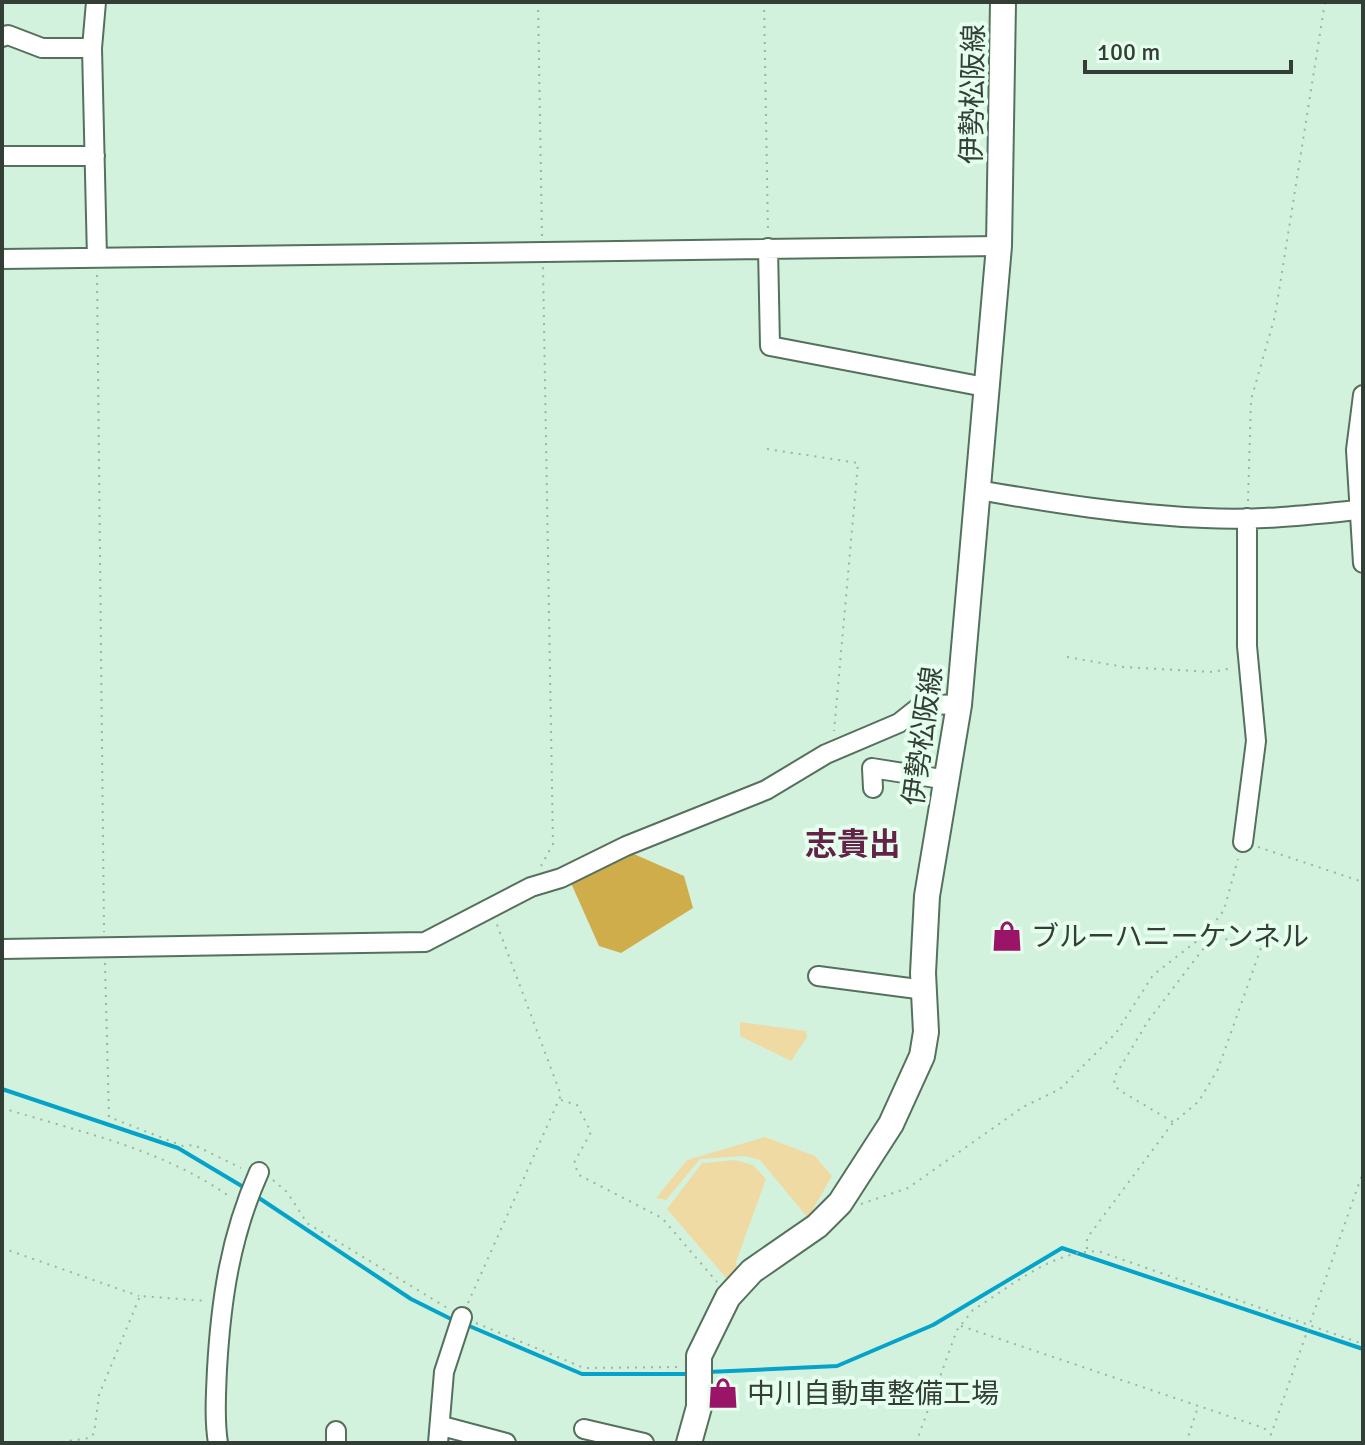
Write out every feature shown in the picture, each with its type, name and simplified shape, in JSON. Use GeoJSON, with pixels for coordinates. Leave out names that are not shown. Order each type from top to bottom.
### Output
{"type":"FeatureCollection","features":[{"type":"Feature","properties":{"kind":"main road","name":"伊勢松阪線"},"geometry":{"type":"LineString","coordinates":[[689,1443],[699,1407],[698,1372],[702,1345],[728,1297],[752,1271],[817,1226],[840,1203],[891,1124],[915,1075],[926,1032],[927,896],[959,705],[999,246],[1003,2]]}},
{"type":"Feature","properties":{"kind":"street"},"geometry":{"type":"LineString","coordinates":[[96,2],[92,48],[97,258]]}},
{"type":"Feature","properties":{"kind":"street"},"geometry":{"type":"LineString","coordinates":[[2,37],[8,35],[42,48],[92,48]]}},
{"type":"Feature","properties":{"kind":"street"},"geometry":{"type":"LineString","coordinates":[[2,156],[95,156]]}},
{"type":"Feature","properties":{"kind":"street"},"geometry":{"type":"LineString","coordinates":[[2,259],[999,246]]}},
{"type":"Feature","properties":{"kind":"street"},"geometry":{"type":"LineString","coordinates":[[768,248],[770,346],[985,387]]}},
{"type":"Feature","properties":{"kind":"street"},"geometry":{"type":"LineString","coordinates":[[1363,395],[1357,435],[1363,563]]}},
{"type":"Feature","properties":{"kind":"street"},"geometry":{"type":"LineString","coordinates":[[978,490],[1114,511],[1247,518],[1361,508]]}},
{"type":"Feature","properties":{"kind":"street"},"geometry":{"type":"LineString","coordinates":[[1243,842],[1256,741],[1248,664],[1247,518]]}},
{"type":"Feature","properties":{"kind":"street"},"geometry":{"type":"LineString","coordinates":[[2,949],[425,942],[531,887],[561,878],[626,846],[766,790],[832,752],[899,723],[923,704],[959,705]]}},
{"type":"Feature","properties":{"kind":"street"},"geometry":{"type":"LineString","coordinates":[[873,788],[872,768],[948,780]]}},
{"type":"Feature","properties":{"kind":"street"},"geometry":{"type":"LineString","coordinates":[[818,976],[925,990]]}},
{"type":"Feature","properties":{"kind":"street"},"geometry":{"type":"LineString","coordinates":[[218,1443],[216,1386],[220,1302],[228,1259],[252,1191]]}},
{"type":"Feature","properties":{"kind":"street"},"geometry":{"type":"LineString","coordinates":[[460,1321],[444,1372],[440,1435],[506,1443]]}},
{"type":"Feature","properties":{"kind":"street"},"geometry":{"type":"LineString","coordinates":[[584,1429],[644,1443]]}},
{"type":"Feature","properties":{"kind":"path"},"geometry":{"type":"LineString","coordinates":[[531,887],[553,844],[538,2]]}},
{"type":"Feature","properties":{"kind":"path"},"geometry":{"type":"LineString","coordinates":[[764,2],[768,248]]}},
{"type":"Feature","properties":{"kind":"path"},"geometry":{"type":"LineString","coordinates":[[1247,518],[1251,400],[1275,316],[1325,2]]}},
{"type":"Feature","properties":{"kind":"path"},"geometry":{"type":"LineString","coordinates":[[97,258],[104,947],[109,1117],[183,1146],[194,1145],[243,1169],[252,1191]]}},
{"type":"Feature","properties":{"kind":"path"},"geometry":{"type":"LineString","coordinates":[[767,449],[858,463],[832,752]]}},
{"type":"Feature","properties":{"kind":"path"},"geometry":{"type":"LineString","coordinates":[[1067,657],[1105,666],[1213,672],[1248,664]]}},
{"type":"Feature","properties":{"kind":"path"},"geometry":{"type":"LineString","coordinates":[[870,1203],[908,1188],[1023,1107],[1060,1089],[1116,1033],[1153,975],[1206,934],[1224,910],[1243,842],[1363,882]]}},
{"type":"Feature","properties":{"kind":"path"},"geometry":{"type":"LineString","coordinates":[[460,1321],[561,1095],[491,909]]}},
{"type":"Feature","properties":{"kind":"path"},"geometry":{"type":"LineString","coordinates":[[1086,1250],[1087,1238],[1173,1123],[1199,1101],[1218,1069],[1261,948],[1255,940],[1206,934]]}},
{"type":"Feature","properties":{"kind":"path"},"geometry":{"type":"LineString","coordinates":[[1173,1123],[1119,1090],[1114,1084],[1115,1076],[1148,1021],[1213,936]]}},
{"type":"Feature","properties":{"kind":"path"},"geometry":{"type":"LineString","coordinates":[[559,1099],[577,1105],[591,1132],[574,1163],[579,1175],[662,1218],[728,1297]]}},
{"type":"Feature","properties":{"kind":"path"},"geometry":{"type":"LineString","coordinates":[[2,1108],[145,1152],[196,1175],[252,1191],[287,1192],[307,1223],[460,1321],[584,1368],[698,1372]]}},
{"type":"Feature","properties":{"kind":"path"},"geometry":{"type":"LineString","coordinates":[[1268,1443],[1363,1172]]}},
{"type":"Feature","properties":{"kind":"path"},"geometry":{"type":"LineString","coordinates":[[2,1248],[140,1296],[220,1302]]}},
{"type":"Feature","properties":{"kind":"path"},"geometry":{"type":"LineString","coordinates":[[916,1443],[960,1326],[973,1310],[1053,1261],[1086,1250],[1101,1252],[1363,1344]]}},
{"type":"Feature","properties":{"kind":"path"},"geometry":{"type":"LineString","coordinates":[[54,1443],[90,1438],[94,1433],[99,1395],[140,1296]]}},
{"type":"Feature","properties":{"kind":"path"},"geometry":{"type":"LineString","coordinates":[[960,1326],[1199,1405],[1264,1428],[1271,1434]]}},
{"type":"Feature","properties":{"kind":"path"},"geometry":{"type":"LineString","coordinates":[[1186,1443],[1199,1405]]}},
{"type":"Feature","properties":{"kind":"shaded area"},"geometry":{"type":"Polygon","coordinates":[[[627,851],[684,876],[693,908],[621,953],[599,946],[571,883],[627,851]]]}},
{"type":"Feature","properties":{"kind":"shaded area"},"geometry":{"type":"Polygon","coordinates":[[[740,1022],[806,1031],[807,1037],[791,1061],[740,1036],[740,1022]]]}},
{"type":"Feature","properties":{"kind":"shaded area"},"geometry":{"type":"Polygon","coordinates":[[[765,1137],[815,1156],[832,1176],[808,1218],[760,1160],[745,1156],[700,1159],[666,1200],[656,1198],[687,1160],[765,1137]]]}},
{"type":"Feature","properties":{"kind":"shaded area"},"geometry":{"type":"Polygon","coordinates":[[[735,1160],[753,1165],[766,1179],[736,1262],[737,1269],[727,1279],[667,1209],[702,1163],[735,1160]]]}},
{"type":"Feature","properties":{"kind":"waterway"},"geometry":{"type":"LineString","coordinates":[[2,1089],[178,1148],[245,1188]]}},
{"type":"Feature","properties":{"kind":"waterway"},"geometry":{"type":"LineString","coordinates":[[256,1196],[411,1299],[455,1321]]}},
{"type":"Feature","properties":{"kind":"waterway"},"geometry":{"type":"LineString","coordinates":[[708,1372],[837,1366],[933,1325],[1062,1248],[1363,1349]]}},
{"type":"Feature","properties":{"kind":"waterway"},"geometry":{"type":"LineString","coordinates":[[467,1325],[582,1374],[691,1374]]}},
{"type":"Feature","properties":{"kind":"place","name":"ブルーハニーケンネル"},"geometry":{"type":"Point","coordinates":[1007,936]}},
{"type":"Feature","properties":{"kind":"place","name":"中川自動車整備工場"},"geometry":{"type":"Point","coordinates":[723,1393]}},
{"type":"Feature","properties":{"kind":"district","name":"志貴出"},"geometry":{"type":"Point","coordinates":[853,844]}}]}
